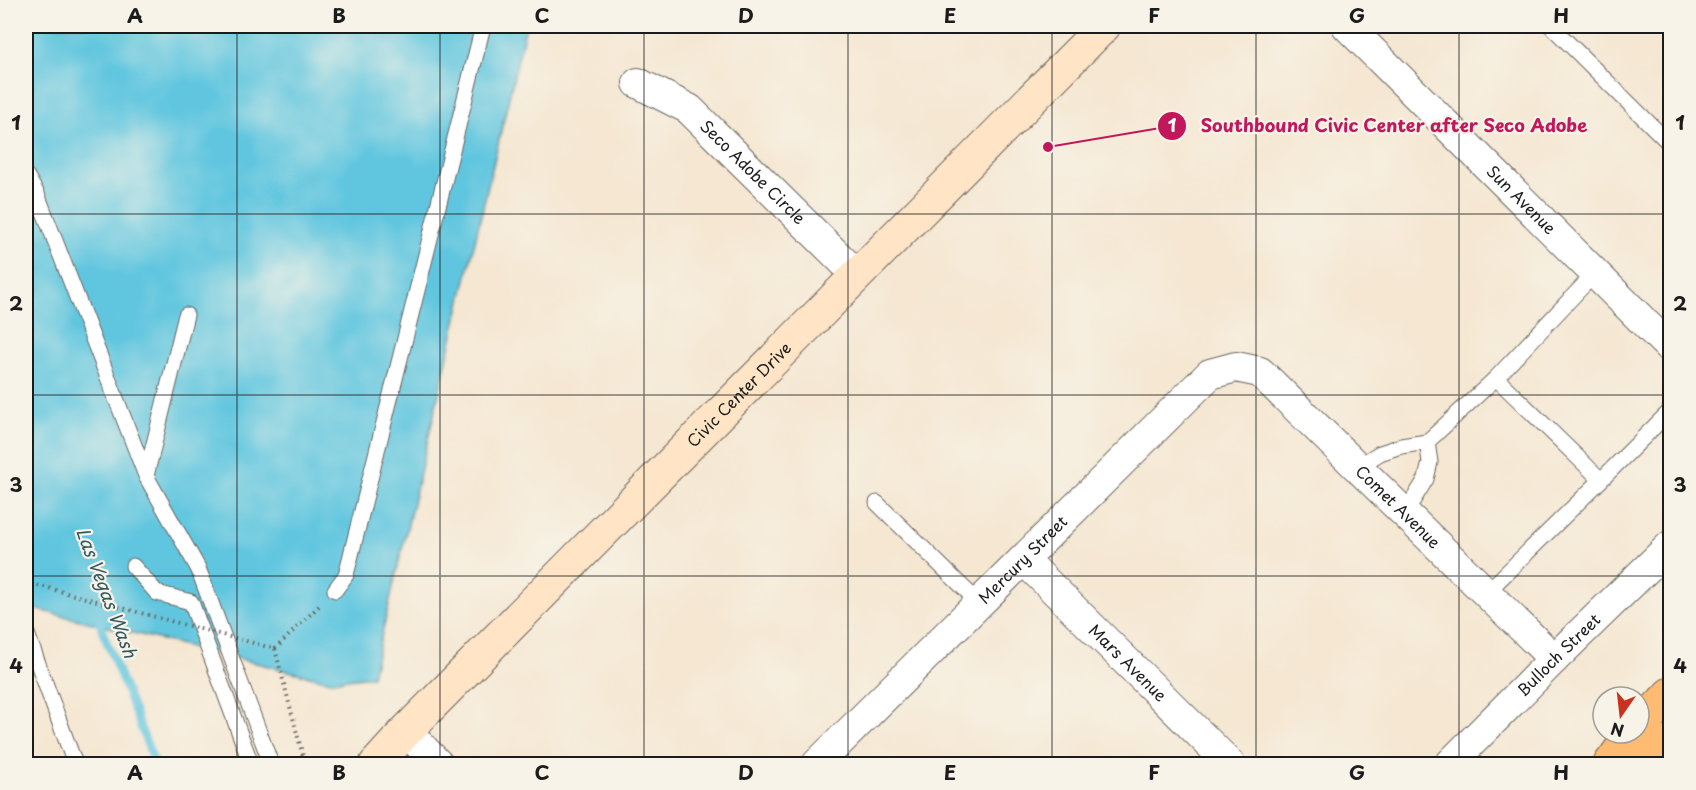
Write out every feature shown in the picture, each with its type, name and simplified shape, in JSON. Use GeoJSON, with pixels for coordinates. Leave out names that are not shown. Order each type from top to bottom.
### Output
{"type":"FeatureCollection","features":[{"type":"Feature","properties":{"kind":"highway"},"geometry":{"type":"LineString","coordinates":[[1651,715],[1671,694]]}},
{"type":"Feature","properties":{"kind":"highway"},"geometry":{"type":"LineString","coordinates":[[1648,765],[1671,741]]}},
{"type":"Feature","properties":{"kind":"highway"},"geometry":{"type":"LineString","coordinates":[[1610,765],[1624,745]]}},
{"type":"Feature","properties":{"kind":"street","name":"Sun Avenue"},"geometry":{"type":"LineString","coordinates":[[1347,26],[1671,348]]}},
{"type":"Feature","properties":{"kind":"street","name":"Civic Center Drive"},"geometry":{"type":"LineString","coordinates":[[375,765],[857,275],[1094,29]]}},
{"type":"Feature","properties":{"kind":"street","name":"Seco Adobe Circle"},"geometry":{"type":"LineString","coordinates":[[638,83],[689,109],[857,275]]}},
{"type":"Feature","properties":{"kind":"street","name":"Comet Avenue"},"geometry":{"type":"LineString","coordinates":[[1236,367],[1260,372],[1554,659]]}},
{"type":"Feature","properties":{"kind":"street","name":"Mercury Street"},"geometry":{"type":"LineString","coordinates":[[817,765],[1210,374],[1236,367]]}},
{"type":"Feature","properties":{"kind":"street","name":"Bulloch Street"},"geometry":{"type":"LineString","coordinates":[[1450,765],[1554,659],[1671,546]]}},
{"type":"Feature","properties":{"kind":"street","name":"Mars Avenue"},"geometry":{"type":"LineString","coordinates":[[1024,560],[1230,765]]}},
{"type":"Feature","properties":{"kind":"street"},"geometry":{"type":"LineString","coordinates":[[406,731],[438,765]]}},
{"type":"Feature","properties":{"kind":"lane"},"geometry":{"type":"LineString","coordinates":[[335,590],[346,575],[483,26]]}},
{"type":"Feature","properties":{"kind":"lane"},"geometry":{"type":"LineString","coordinates":[[1551,26],[1671,144]]}},
{"type":"Feature","properties":{"kind":"lane"},"geometry":{"type":"LineString","coordinates":[[26,175],[37,194],[146,476],[198,568],[271,765]]}},
{"type":"Feature","properties":{"kind":"lane"},"geometry":{"type":"LineString","coordinates":[[1357,467],[1380,453],[1401,446],[1427,442],[1496,378],[1595,273]]}},
{"type":"Feature","properties":{"kind":"lane"},"geometry":{"type":"LineString","coordinates":[[146,476],[186,315]]}},
{"type":"Feature","properties":{"kind":"lane"},"geometry":{"type":"LineString","coordinates":[[1496,378],[1601,480]]}},
{"type":"Feature","properties":{"kind":"lane"},"geometry":{"type":"LineString","coordinates":[[1486,593],[1671,411]]}},
{"type":"Feature","properties":{"kind":"lane"},"geometry":{"type":"LineString","coordinates":[[1405,513],[1426,479],[1430,462],[1427,442]]}},
{"type":"Feature","properties":{"kind":"lane"},"geometry":{"type":"LineString","coordinates":[[877,503],[979,603]]}},
{"type":"Feature","properties":{"kind":"lane"},"geometry":{"type":"LineString","coordinates":[[132,566],[157,592],[191,602],[251,765]]}},
{"type":"Feature","properties":{"kind":"lane"},"geometry":{"type":"LineString","coordinates":[[26,631],[75,765]]}},
{"type":"Feature","properties":{"kind":"path"},"geometry":{"type":"LineString","coordinates":[[26,582],[275,650]]}},
{"type":"Feature","properties":{"kind":"path"},"geometry":{"type":"LineString","coordinates":[[275,650],[335,590]]}},
{"type":"Feature","properties":{"kind":"path"},"geometry":{"type":"LineString","coordinates":[[275,650],[305,765]]}},
{"type":"Feature","properties":{"kind":"path"},"geometry":{"type":"LineString","coordinates":[[26,751],[30,765]]}},
{"type":"Feature","properties":{"kind":"water"},"geometry":{"type":"Polygon","coordinates":[[[26,26],[526,26],[372,676],[330,681],[26,607],[26,26]]]}},
{"type":"Feature","properties":{"kind":"waterway","name":"Las Vegas Wash"},"geometry":{"type":"LineString","coordinates":[[97,617],[155,764]]}},
{"type":"Feature","properties":{"kind":"place","name":"Southbound Civic Center after Seco Adobe"},"geometry":{"type":"Point","coordinates":[1048,147]}}]}
